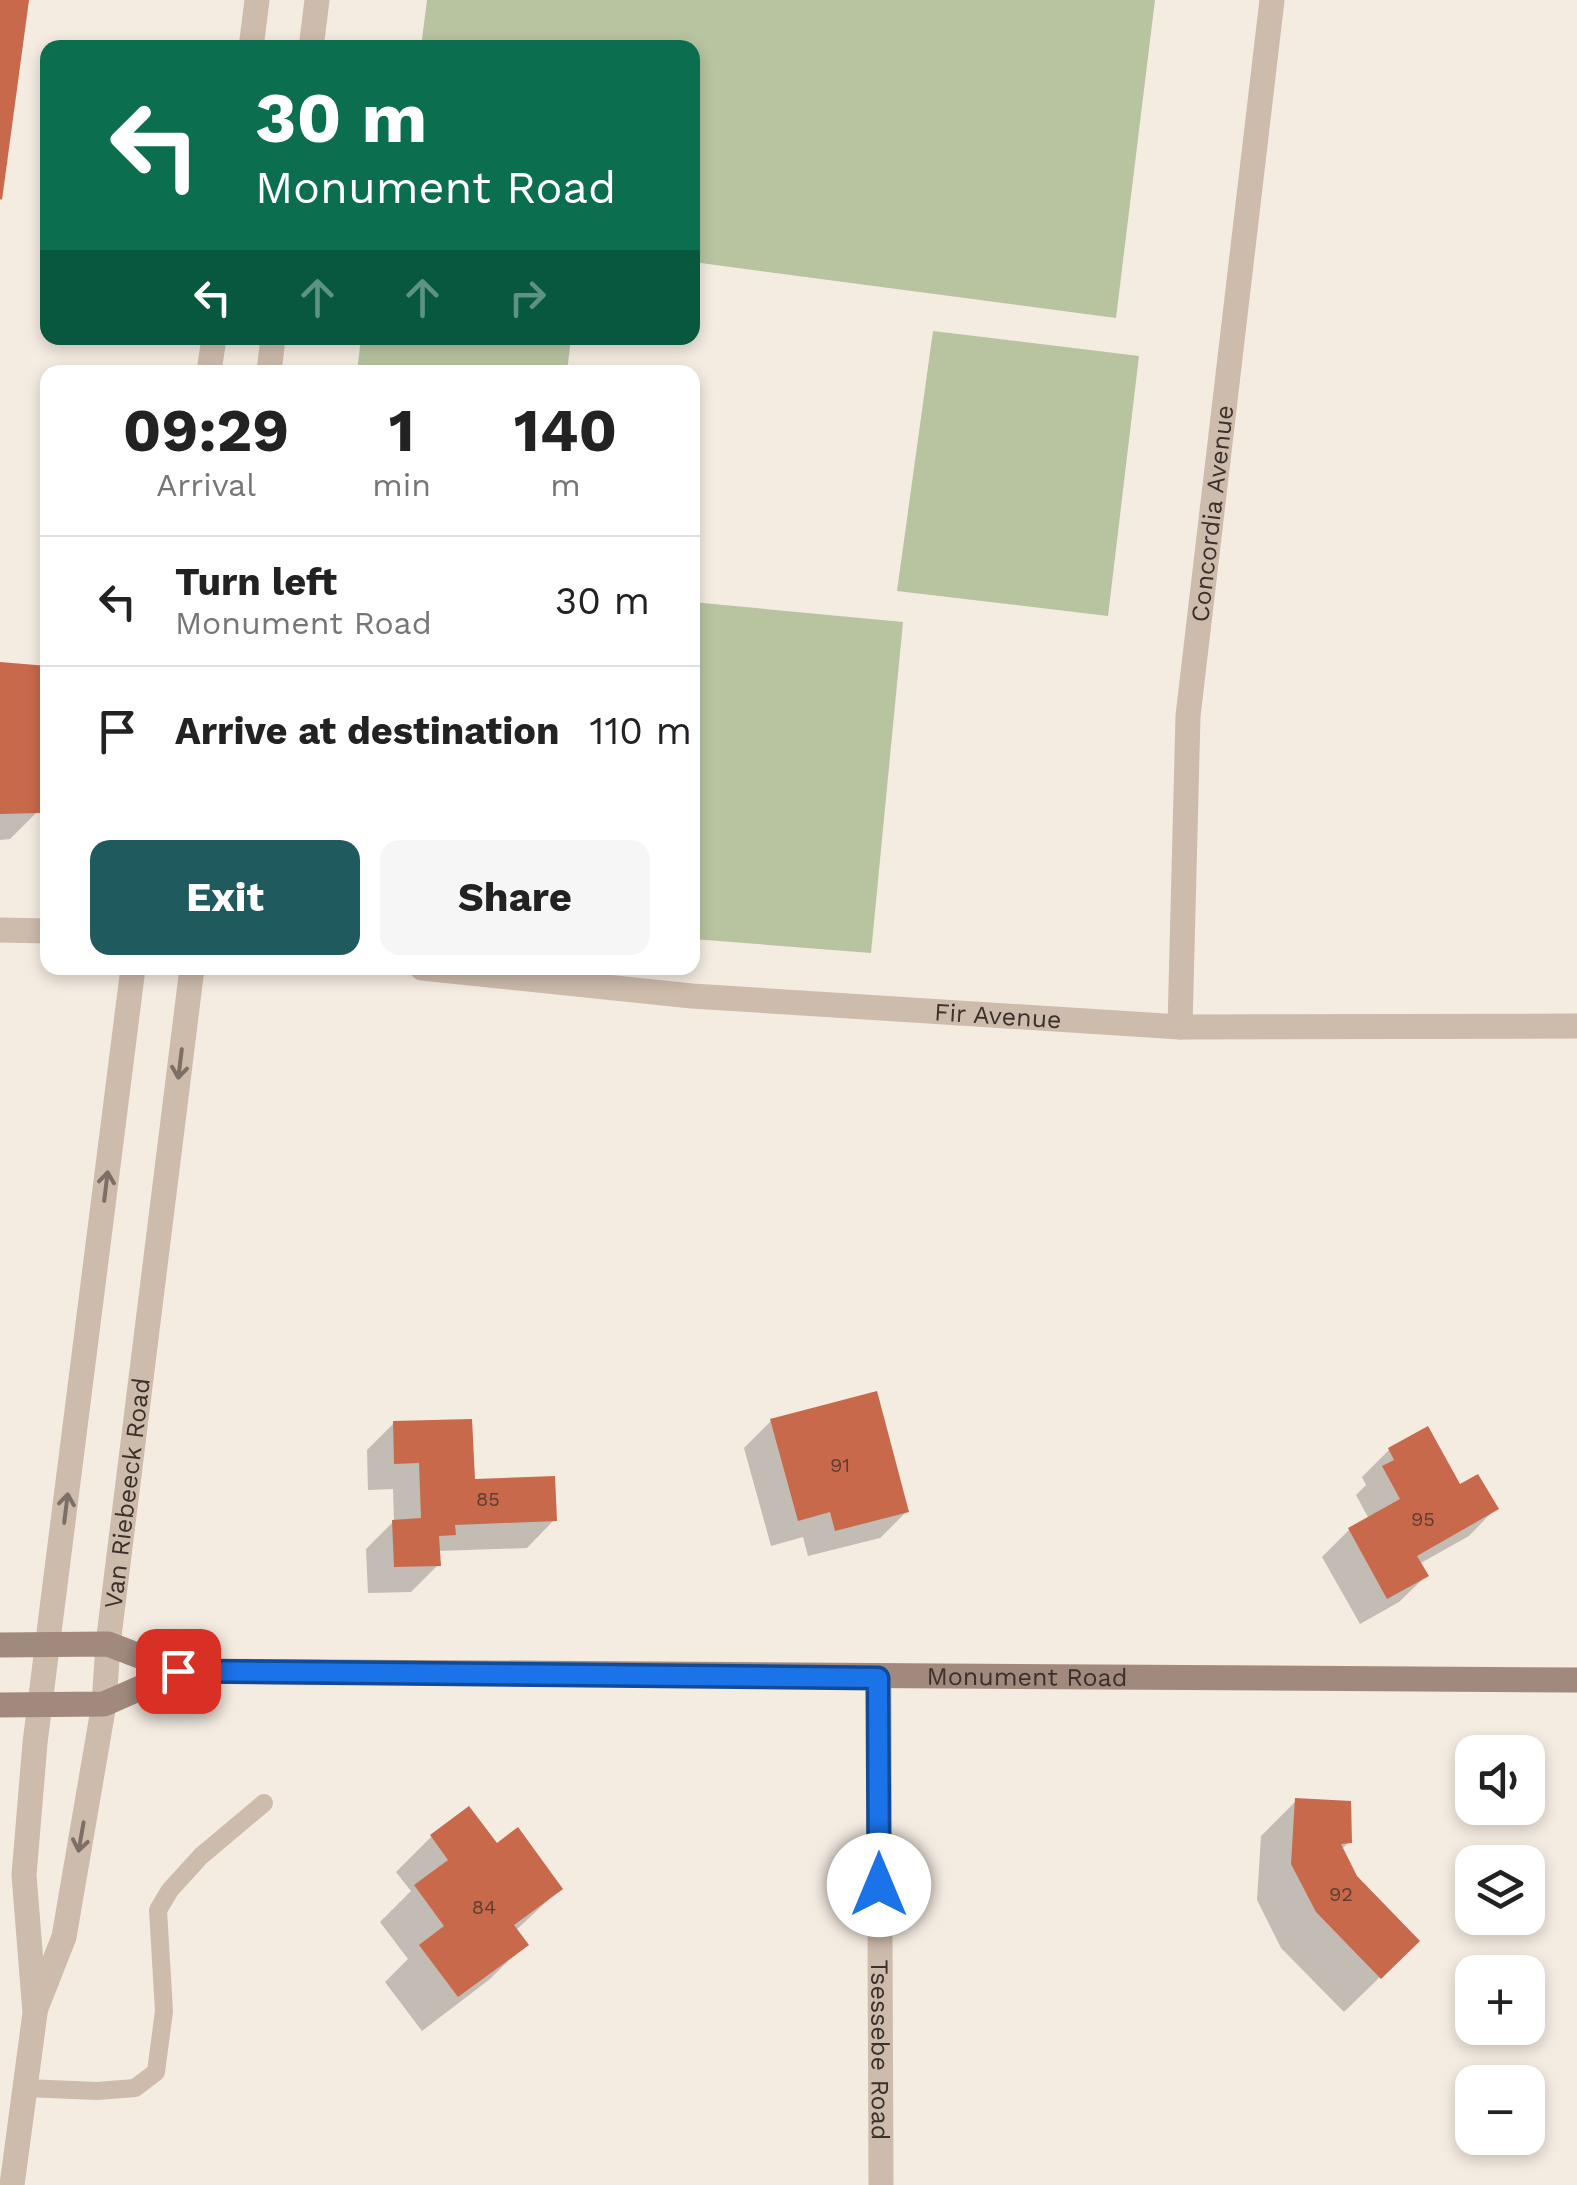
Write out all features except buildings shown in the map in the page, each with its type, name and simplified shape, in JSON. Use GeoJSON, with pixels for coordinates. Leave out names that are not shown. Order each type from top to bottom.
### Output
{"type":"FeatureCollection","features":[{"type":"Feature","properties":{"kind":"main road","name":"Monument Road"},"geometry":{"type":"LineString","coordinates":[[0,1645],[108,1644],[178,1671],[1577,1680]]}},
{"type":"Feature","properties":{"kind":"main road","name":"Monument Road"},"geometry":{"type":"LineString","coordinates":[[0,1705],[104,1704],[178,1671]]}},
{"type":"Feature","properties":{"kind":"street"},"geometry":{"type":"LineString","coordinates":[[252,40],[257,0]]}},
{"type":"Feature","properties":{"kind":"street"},"geometry":{"type":"LineString","coordinates":[[312,40],[317,0]]}},
{"type":"Feature","properties":{"kind":"street","name":"Concordia Avenue"},"geometry":{"type":"LineString","coordinates":[[1180,1027],[1188,716],[1272,0]]}},
{"type":"Feature","properties":{"kind":"street"},"geometry":{"type":"LineString","coordinates":[[0,930],[40,931]]}},
{"type":"Feature","properties":{"kind":"street","name":"Van Riebeeck Road"},"geometry":{"type":"LineString","coordinates":[[12,2185],[34,2013],[24,1874],[48,1645],[132,975]]}},
{"type":"Feature","properties":{"kind":"street","name":"Van Riebeeck Road"},"geometry":{"type":"LineString","coordinates":[[34,2013],[64,1937],[104,1704],[108,1644],[191,975]]}},
{"type":"Feature","properties":{"kind":"street","name":"Fir Avenue"},"geometry":{"type":"LineString","coordinates":[[490,975],[692,996],[1180,1027],[1577,1026]]}},
{"type":"Feature","properties":{"kind":"street","name":"Tsessebe Road"},"geometry":{"type":"LineString","coordinates":[[878,1678],[881,2185]]}},
{"type":"Feature","properties":{"kind":"lane"},"geometry":{"type":"LineString","coordinates":[[25,2088],[134,2088],[156,2072],[164,2012],[158,1910],[170,1890],[201,1856],[264,1803]]}},
{"type":"Feature","properties":{"kind":"green space"},"geometry":{"type":"Polygon","coordinates":[[[427,0],[1155,0],[1116,318],[700,263],[700,40],[422,40],[427,0]]]}},
{"type":"Feature","properties":{"kind":"green space"},"geometry":{"type":"Polygon","coordinates":[[[933,331],[1139,356],[1108,616],[897,591],[933,331]]]}},
{"type":"Feature","properties":{"kind":"green space"},"geometry":{"type":"Polygon","coordinates":[[[360,345],[570,345],[568,365],[358,365],[360,345]]]}},
{"type":"Feature","properties":{"kind":"green space"},"geometry":{"type":"Polygon","coordinates":[[[700,603],[903,622],[871,953],[700,940],[700,603]]]}},
{"type":"Feature","properties":{"kind":"route"},"geometry":{"type":"LineString","coordinates":[[178,1671],[878,1678],[879,1885]]}}]}
